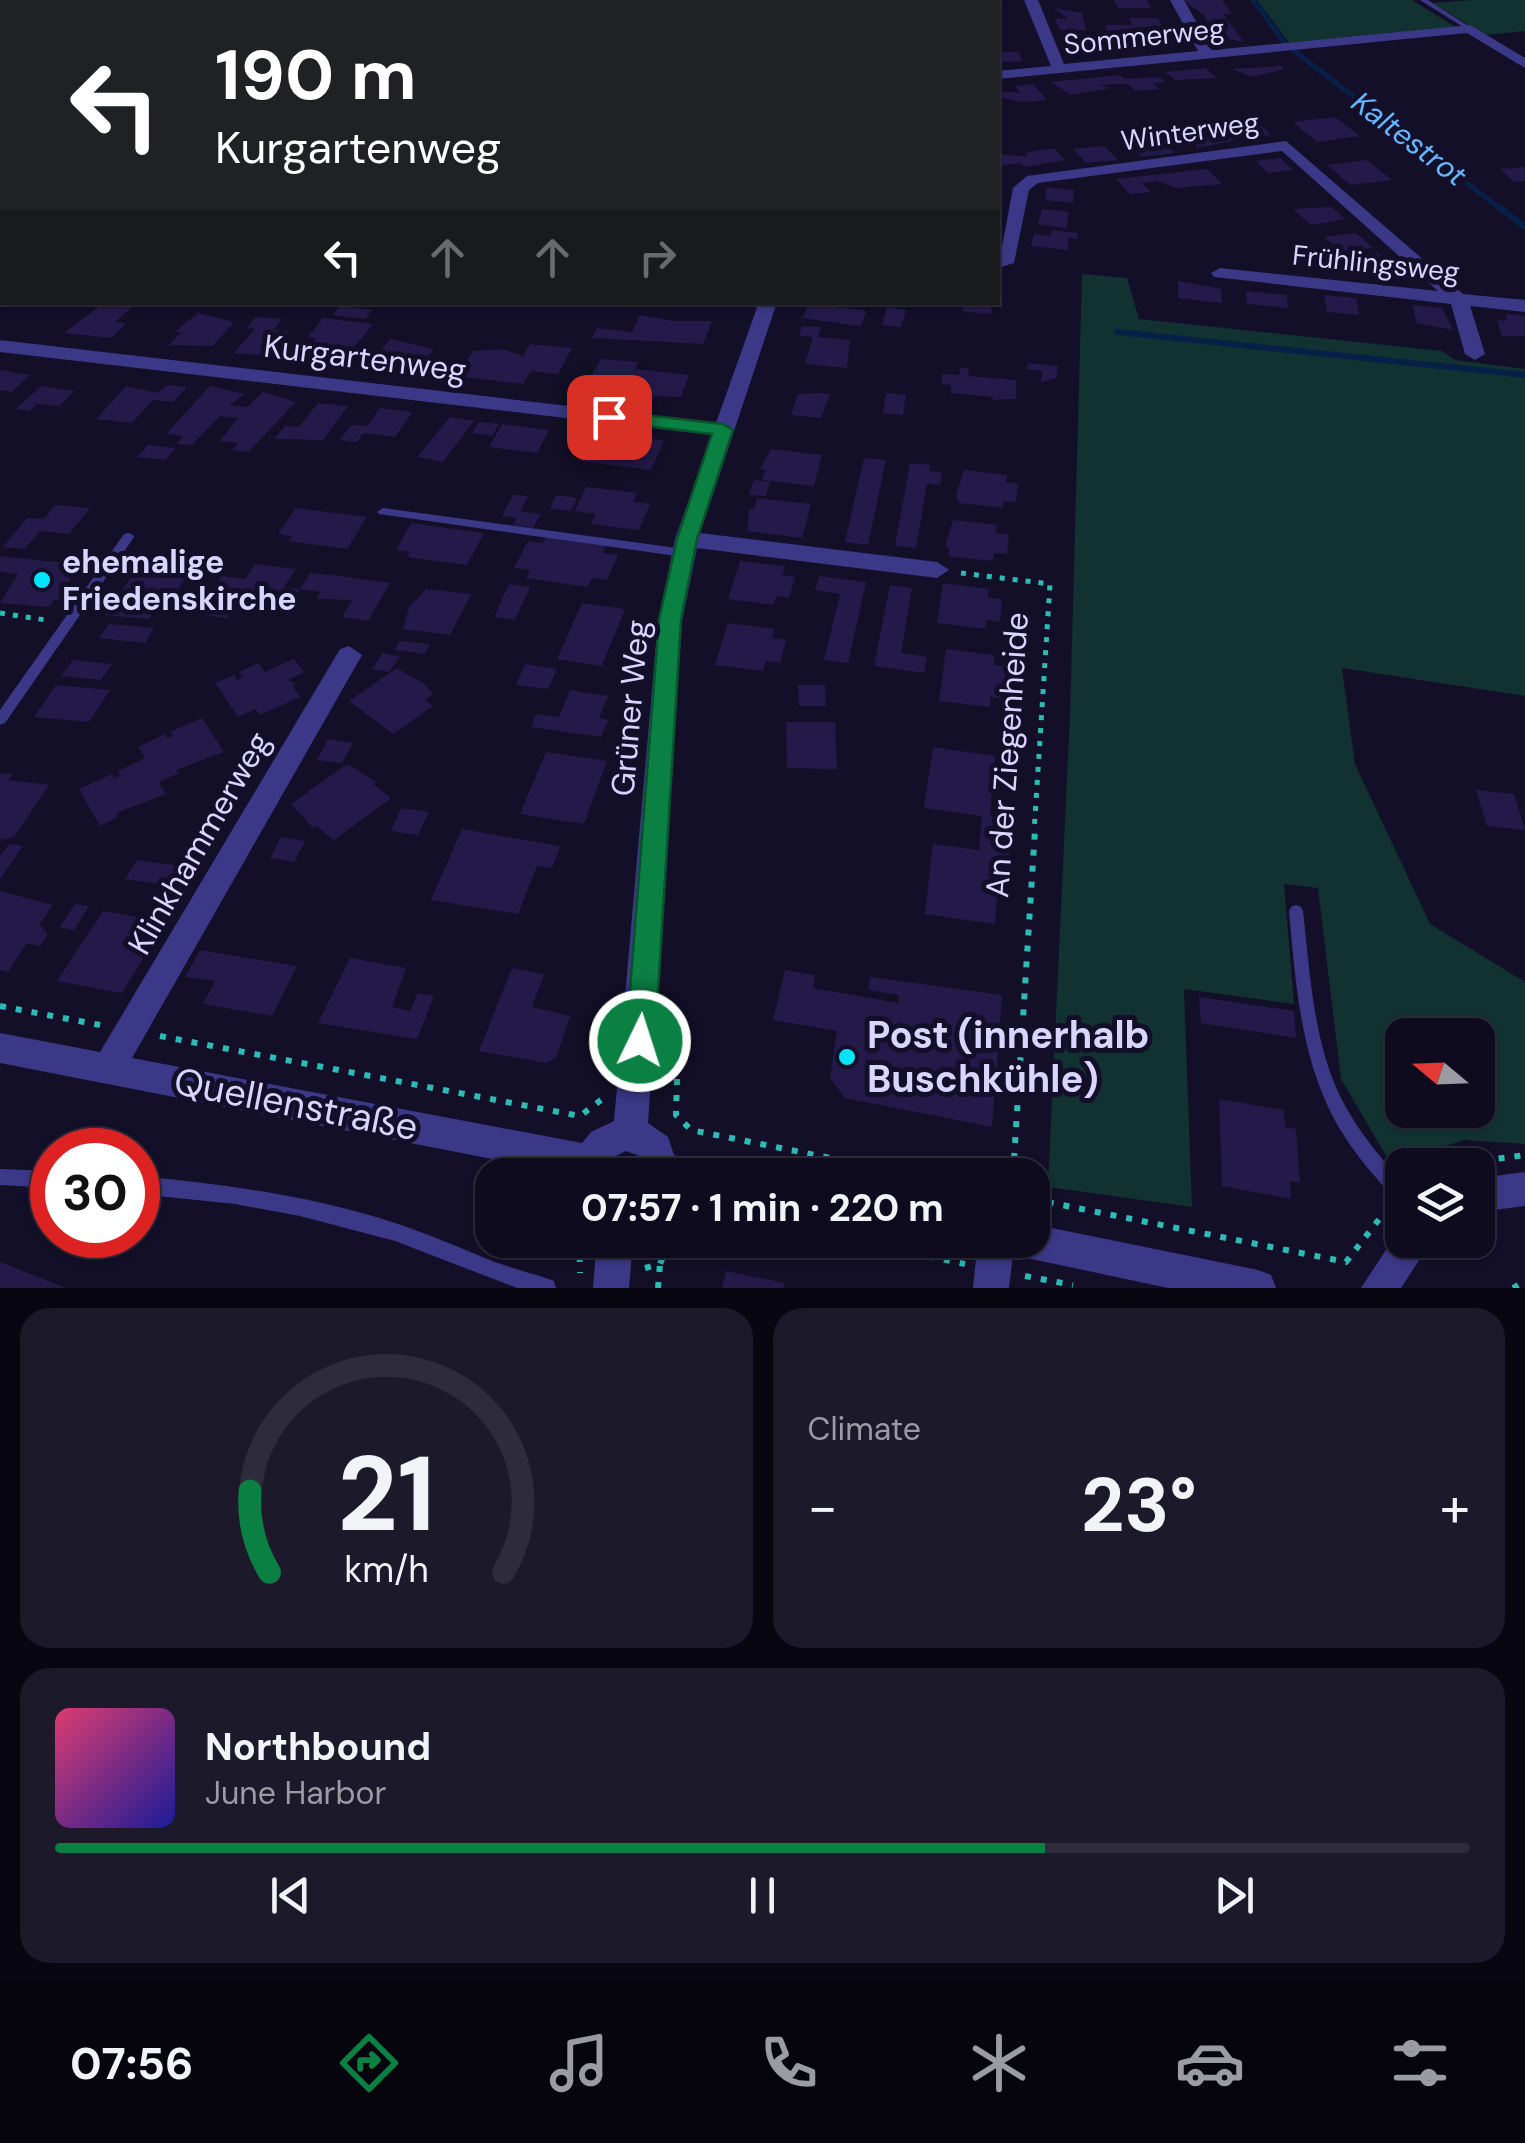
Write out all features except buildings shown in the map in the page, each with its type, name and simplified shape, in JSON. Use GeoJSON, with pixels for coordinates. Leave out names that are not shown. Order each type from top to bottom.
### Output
{"type":"FeatureCollection","features":[{"type":"Feature","properties":{"kind":"street"},"geometry":{"type":"LineString","coordinates":[[1031,0],[1059,69]]}},
{"type":"Feature","properties":{"kind":"street"},"geometry":{"type":"LineString","coordinates":[[1177,0],[1208,54]]}},
{"type":"Feature","properties":{"kind":"street"},"geometry":{"type":"LineString","coordinates":[[1470,30],[1525,64]]}},
{"type":"Feature","properties":{"kind":"street","name":"Sommerweg"},"geometry":{"type":"LineString","coordinates":[[1000,75],[1470,30]]}},
{"type":"Feature","properties":{"kind":"street","name":"Winterweg"},"geometry":{"type":"LineString","coordinates":[[1000,263],[1005,263],[1021,188],[1034,179],[1286,146],[1459,300]]}},
{"type":"Feature","properties":{"kind":"street","name":"Frühlingsweg"},"geometry":{"type":"LineString","coordinates":[[1220,273],[1525,306]]}},
{"type":"Feature","properties":{"kind":"street"},"geometry":{"type":"LineString","coordinates":[[1459,300],[1476,354]]}},
{"type":"Feature","properties":{"kind":"street","name":"Grüner Weg"},"geometry":{"type":"LineString","coordinates":[[630,1133],[638,1075],[670,620],[686,546],[767,305]]}},
{"type":"Feature","properties":{"kind":"street","name":"Kurgartenweg"},"geometry":{"type":"LineString","coordinates":[[0,346],[723,430]]}},
{"type":"Feature","properties":{"kind":"street"},"geometry":{"type":"LineString","coordinates":[[686,546],[938,570]]}},
{"type":"Feature","properties":{"kind":"street","name":"Klinkhammerweg"},"geometry":{"type":"LineString","coordinates":[[109,1067],[349,654]]}},
{"type":"Feature","properties":{"kind":"street","name":"Quellenstraße"},"geometry":{"type":"LineString","coordinates":[[0,1048],[109,1067],[543,1158]]}},
{"type":"Feature","properties":{"kind":"street"},"geometry":{"type":"LineString","coordinates":[[630,1133],[650,1141],[661,1158]]}},
{"type":"Feature","properties":{"kind":"street","name":"Quellenstraße"},"geometry":{"type":"LineString","coordinates":[[596,1158],[606,1140],[630,1133]]}},
{"type":"Feature","properties":{"kind":"street"},"geometry":{"type":"LineString","coordinates":[[1495,1193],[1525,1189]]}},
{"type":"Feature","properties":{"kind":"street"},"geometry":{"type":"LineString","coordinates":[[1050,1246],[1258,1288]]}},
{"type":"Feature","properties":{"kind":"street"},"geometry":{"type":"LineString","coordinates":[[611,1288],[614,1258]]}},
{"type":"Feature","properties":{"kind":"street"},"geometry":{"type":"LineString","coordinates":[[992,1288],[994,1258]]}},
{"type":"Feature","properties":{"kind":"street"},"geometry":{"type":"LineString","coordinates":[[1380,1288],[1401,1258]]}},
{"type":"Feature","properties":{"kind":"lane"},"geometry":{"type":"LineString","coordinates":[[1423,0],[1470,30]]}},
{"type":"Feature","properties":{"kind":"lane"},"geometry":{"type":"LineString","coordinates":[[383,512],[686,546]]}},
{"type":"Feature","properties":{"kind":"lane"},"geometry":{"type":"LineString","coordinates":[[0,720],[128,537]]}},
{"type":"Feature","properties":{"kind":"lane"},"geometry":{"type":"LineString","coordinates":[[1296,910],[1312,1049],[1326,1092],[1354,1140],[1385,1174]]}},
{"type":"Feature","properties":{"kind":"lane"},"geometry":{"type":"LineString","coordinates":[[0,1176],[30,1178]]}},
{"type":"Feature","properties":{"kind":"lane"},"geometry":{"type":"LineString","coordinates":[[160,1187],[220,1191],[394,1232],[504,1277],[547,1288]]}},
{"type":"Feature","properties":{"kind":"path","name":"An der Ziegenheide"},"geometry":{"type":"LineString","coordinates":[[938,570],[1050,584],[1014,1158]]}},
{"type":"Feature","properties":{"kind":"path"},"geometry":{"type":"LineString","coordinates":[[0,613],[69,624]]}},
{"type":"Feature","properties":{"kind":"path"},"geometry":{"type":"LineString","coordinates":[[0,1006],[580,1116],[606,1096]]}},
{"type":"Feature","properties":{"kind":"path"},"geometry":{"type":"LineString","coordinates":[[638,1075],[677,1077],[676,1114],[690,1130],[830,1158]]}},
{"type":"Feature","properties":{"kind":"path"},"geometry":{"type":"LineString","coordinates":[[1495,1157],[1525,1155]]}},
{"type":"Feature","properties":{"kind":"path"},"geometry":{"type":"LineString","coordinates":[[1050,1203],[1346,1262],[1385,1212]]}},
{"type":"Feature","properties":{"kind":"path"},"geometry":{"type":"LineString","coordinates":[[658,1288],[660,1264]]}},
{"type":"Feature","properties":{"kind":"path"},"geometry":{"type":"LineString","coordinates":[[1513,1288],[1525,1282]]}},
{"type":"Feature","properties":{"kind":"green space"},"geometry":{"type":"Polygon","coordinates":[[[1257,0],[1412,0],[1457,28],[1290,44],[1257,0]]]}},
{"type":"Feature","properties":{"kind":"green space"},"geometry":{"type":"Polygon","coordinates":[[[1525,0],[1525,31],[1485,35],[1433,3],[1525,0]]]}},
{"type":"Feature","properties":{"kind":"green space"},"geometry":{"type":"Polygon","coordinates":[[[1082,274],[1127,278],[1139,319],[1442,351],[1455,360],[1525,369],[1525,696],[1342,668],[1355,764],[1430,924],[1525,982],[1525,1144],[1464,1140],[1440,1148],[1385,1148],[1385,1154],[1341,1079],[1318,888],[1284,884],[1294,1004],[1184,989],[1192,1207],[1050,1187],[1070,714],[1082,274]]]}},
{"type":"Feature","properties":{"kind":"waterway","name":"Kaltestrot"},"geometry":{"type":"LineString","coordinates":[[1253,0],[1285,43]]}},
{"type":"Feature","properties":{"kind":"waterway","name":"Kaltestrot"},"geometry":{"type":"LineString","coordinates":[[1293,50],[1502,210]]}},
{"type":"Feature","properties":{"kind":"waterway","name":"Kaltestrot"},"geometry":{"type":"LineString","coordinates":[[1499,207],[1525,227]]}},
{"type":"Feature","properties":{"kind":"waterway"},"geometry":{"type":"LineString","coordinates":[[1117,332],[1525,375]]}},
{"type":"Feature","properties":{"kind":"place","name":"ehemalige Friedenskirche"},"geometry":{"type":"Point","coordinates":[42,580]}},
{"type":"Feature","properties":{"kind":"place","name":"Post (innerhalb Buschkühle)"},"geometry":{"type":"Point","coordinates":[847,1057]}},
{"type":"Feature","properties":{"kind":"route"},"geometry":{"type":"LineString","coordinates":[[609,417],[723,430],[687,539],[670,620],[640,1041]]}}]}
